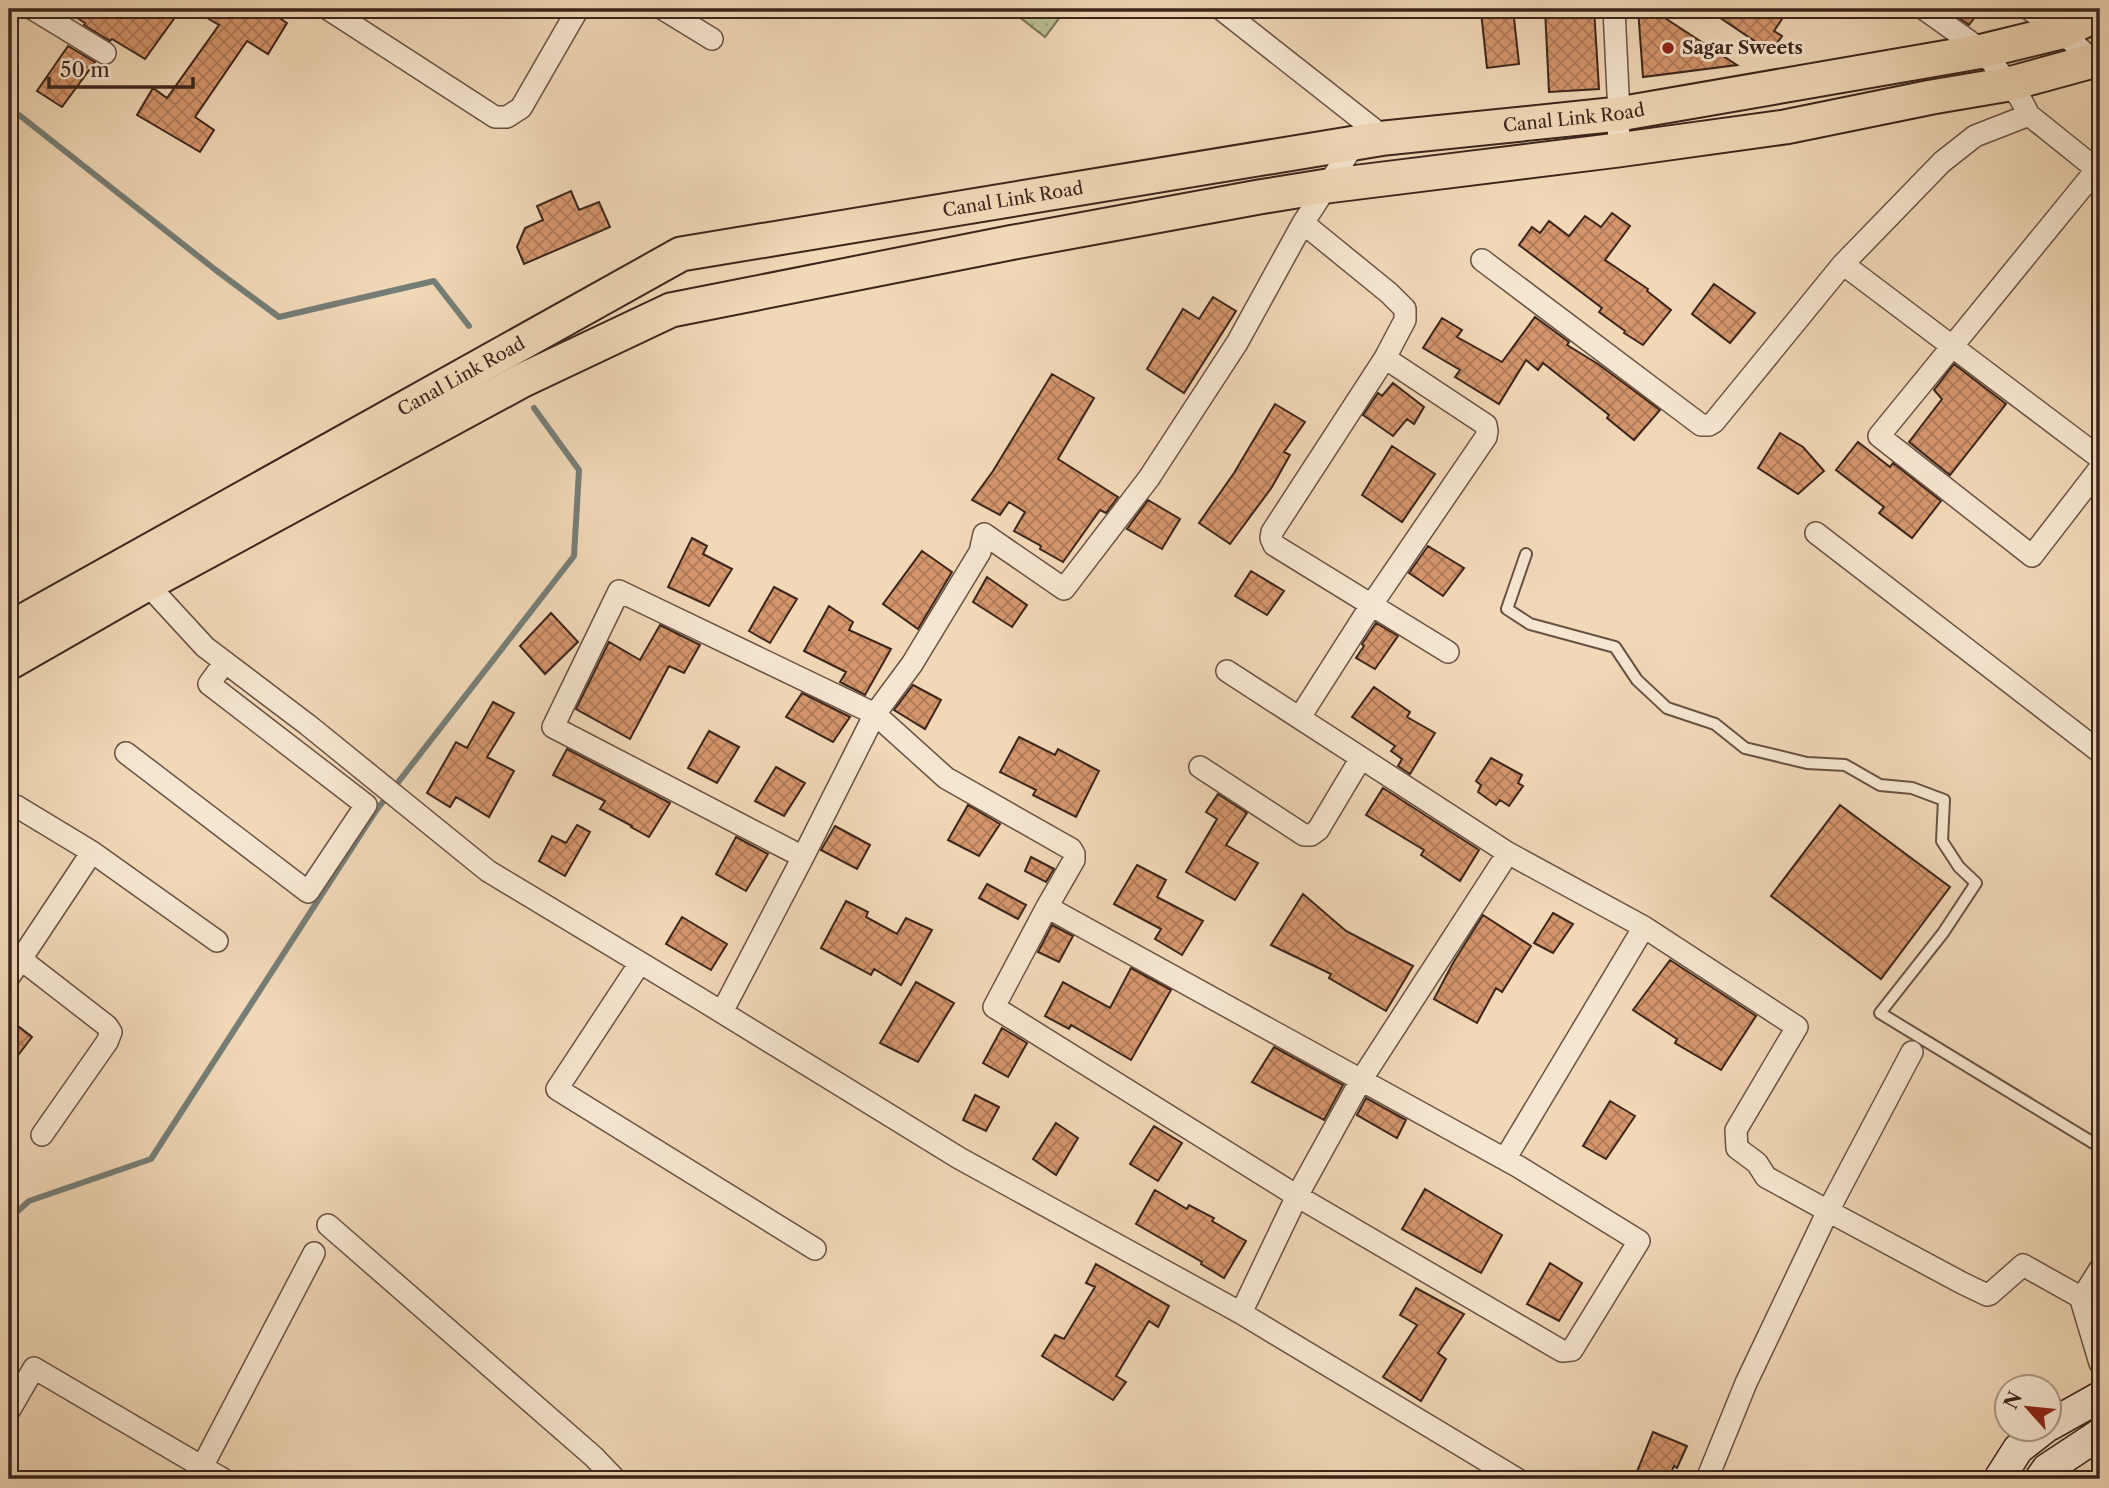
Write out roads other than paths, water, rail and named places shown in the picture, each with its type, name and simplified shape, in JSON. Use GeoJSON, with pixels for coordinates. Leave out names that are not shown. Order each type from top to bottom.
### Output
{"type":"FeatureCollection","features":[{"type":"Feature","properties":{"kind":"main road","name":"Canal Link Road"},"geometry":{"type":"LineString","coordinates":[[9,629],[681,254],[1370,141],[1619,114],[1983,51],[2061,32],[2100,13]]}},
{"type":"Feature","properties":{"kind":"main road","name":"Canal Link Road"},"geometry":{"type":"LineString","coordinates":[[9,663],[147,584],[523,380],[671,310],[1009,243],[1327,186],[1785,127],[2009,84],[2097,61]]}},
{"type":"Feature","properties":{"kind":"main road"},"geometry":{"type":"LineString","coordinates":[[619,288],[631,329]]}},
{"type":"Feature","properties":{"kind":"main road"},"geometry":{"type":"LineString","coordinates":[[2064,1417],[2100,1397]]}},
{"type":"Feature","properties":{"kind":"main road"},"geometry":{"type":"LineString","coordinates":[[2040,1479],[2047,1469],[2100,1434]]}},
{"type":"Feature","properties":{"kind":"main road"},"geometry":{"type":"LineString","coordinates":[[2000,1479],[2018,1449],[2027,1442]]}},
{"type":"Feature","properties":{"kind":"street"},"geometry":{"type":"LineString","coordinates":[[33,9],[105,53]]}},
{"type":"Feature","properties":{"kind":"street"},"geometry":{"type":"LineString","coordinates":[[328,9],[495,117],[507,117],[521,108],[578,9]]}},
{"type":"Feature","properties":{"kind":"street"},"geometry":{"type":"LineString","coordinates":[[663,9],[712,39]]}},
{"type":"Feature","properties":{"kind":"street"},"geometry":{"type":"LineString","coordinates":[[722,1012],[875,714],[912,664],[953,597],[980,552],[984,534],[1064,589],[1149,478],[1237,342],[1303,223],[1327,186],[1370,141],[1221,9]]}},
{"type":"Feature","properties":{"kind":"street"},"geometry":{"type":"LineString","coordinates":[[1614,9],[1618,150]]}},
{"type":"Feature","properties":{"kind":"street"},"geometry":{"type":"LineString","coordinates":[[1924,9],[1983,51],[2029,115],[2099,170],[1878,436],[2032,556],[2100,468]]}},
{"type":"Feature","properties":{"kind":"street"},"geometry":{"type":"LineString","coordinates":[[2029,9],[2097,61]]}},
{"type":"Feature","properties":{"kind":"street"},"geometry":{"type":"LineString","coordinates":[[1482,260],[1701,425],[1709,425],[1843,264],[1942,162],[1975,136],[2029,115]]}},
{"type":"Feature","properties":{"kind":"street"},"geometry":{"type":"LineString","coordinates":[[1303,223],[1389,293],[1405,309],[1405,320],[1385,358],[1272,532],[1271,538],[1274,545],[1448,652]]}},
{"type":"Feature","properties":{"kind":"street"},"geometry":{"type":"LineString","coordinates":[[1843,264],[2100,458]]}},
{"type":"Feature","properties":{"kind":"street"},"geometry":{"type":"LineString","coordinates":[[1300,718],[1372,604],[1486,437],[1486,425],[1385,358]]}},
{"type":"Feature","properties":{"kind":"street"},"geometry":{"type":"LineString","coordinates":[[1816,533],[2100,752]]}},
{"type":"Feature","properties":{"kind":"street"},"geometry":{"type":"LineString","coordinates":[[147,584],[205,647],[308,725],[488,872],[959,1158],[1241,1313],[1517,1479]]}},
{"type":"Feature","properties":{"kind":"street"},"geometry":{"type":"LineString","coordinates":[[803,856],[553,726],[620,591],[875,714],[946,778],[1071,849],[1074,860],[1047,907],[994,1007],[1297,1196],[1562,1351],[1572,1350],[1639,1241],[1505,1159],[1047,907]]}},
{"type":"Feature","properties":{"kind":"street"},"geometry":{"type":"LineString","coordinates":[[126,753],[308,892],[366,805],[209,684],[225,662]]}},
{"type":"Feature","properties":{"kind":"street"},"geometry":{"type":"LineString","coordinates":[[1227,671],[1508,853],[1644,928],[1797,1027],[1736,1130],[1737,1148],[1757,1163],[1766,1178],[1951,1278],[1987,1294],[2023,1265],[2082,1298]]}},
{"type":"Feature","properties":{"kind":"street"},"geometry":{"type":"LineString","coordinates":[[1200,767],[1304,835],[1311,835],[1318,830],[1361,758]]}},
{"type":"Feature","properties":{"kind":"street"},"geometry":{"type":"LineString","coordinates":[[351,793],[367,772]]}},
{"type":"Feature","properties":{"kind":"street"},"geometry":{"type":"LineString","coordinates":[[16,806],[92,852],[218,941]]}},
{"type":"Feature","properties":{"kind":"street"},"geometry":{"type":"LineString","coordinates":[[9,977],[15,954],[92,852]]}},
{"type":"Feature","properties":{"kind":"street"},"geometry":{"type":"LineString","coordinates":[[1241,1313],[1297,1196],[1362,1080],[1508,853]]}},
{"type":"Feature","properties":{"kind":"street"},"geometry":{"type":"LineString","coordinates":[[1505,1159],[1644,928]]}},
{"type":"Feature","properties":{"kind":"street"},"geometry":{"type":"LineString","coordinates":[[15,954],[107,1026],[111,1032],[42,1135]]}},
{"type":"Feature","properties":{"kind":"street"},"geometry":{"type":"LineString","coordinates":[[640,963],[557,1089],[815,1249]]}},
{"type":"Feature","properties":{"kind":"street"},"geometry":{"type":"LineString","coordinates":[[1707,1479],[1746,1383],[1828,1211],[1912,1052]]}},
{"type":"Feature","properties":{"kind":"street"},"geometry":{"type":"LineString","coordinates":[[328,1225],[594,1457],[615,1479]]}},
{"type":"Feature","properties":{"kind":"street"},"geometry":{"type":"LineString","coordinates":[[202,1467],[314,1253]]}},
{"type":"Feature","properties":{"kind":"street"},"geometry":{"type":"LineString","coordinates":[[2100,1269],[2082,1298],[2100,1363]]}},
{"type":"Feature","properties":{"kind":"street"},"geometry":{"type":"LineString","coordinates":[[9,1411],[34,1368],[223,1479]]}},
{"type":"Feature","properties":{"kind":"lane"},"geometry":{"type":"LineString","coordinates":[[1526,554],[1507,609],[1530,624],[1615,647],[1637,680],[1667,708],[1715,724],[1745,748],[1807,763],[1845,765],[1880,785],[1912,788],[1944,800],[1942,841],[1959,867],[1976,883],[1944,933],[1880,1013],[2100,1147]]}},
{"type":"Feature","properties":{"kind":"waterway"},"geometry":{"type":"LineString","coordinates":[[9,107],[279,317],[434,281],[469,326]]}},
{"type":"Feature","properties":{"kind":"waterway"},"geometry":{"type":"LineString","coordinates":[[9,1219],[29,1201],[151,1159],[375,812],[574,556],[579,470],[534,408]]}},
{"type":"Feature","properties":{"kind":"place","name":"Sagar Sweets"},"geometry":{"type":"Point","coordinates":[1668,48]}}]}
